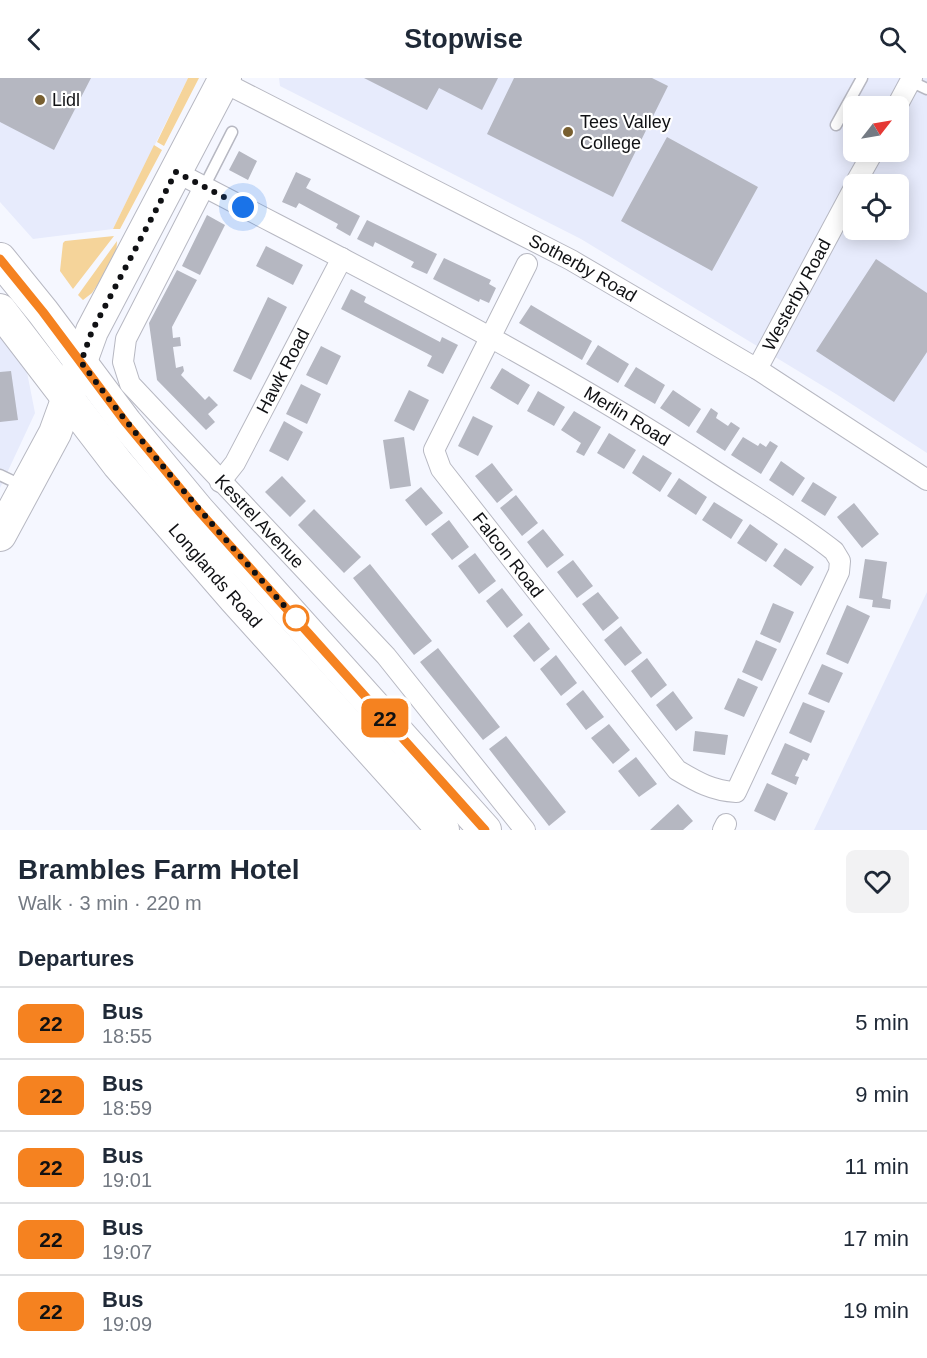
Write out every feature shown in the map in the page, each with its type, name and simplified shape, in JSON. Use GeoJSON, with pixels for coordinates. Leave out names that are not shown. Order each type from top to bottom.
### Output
{"type":"FeatureCollection","features":[{"type":"Feature","properties":{"kind":"main road"},"geometry":{"type":"LineString","coordinates":[[0,535],[13,481],[55,433],[92,331],[224,80]]}},
{"type":"Feature","properties":{"kind":"main road","name":"Longlands Road"},"geometry":{"type":"LineString","coordinates":[[0,259],[126,423],[198,510],[485,830]]}},
{"type":"Feature","properties":{"kind":"main road","name":"Longlands Road"},"geometry":{"type":"LineString","coordinates":[[0,310],[117,464],[443,830]]}},
{"type":"Feature","properties":{"kind":"street","name":"Sotherby Road"},"geometry":{"type":"LineString","coordinates":[[224,80],[546,247],[757,369],[927,480]]}},
{"type":"Feature","properties":{"kind":"street"},"geometry":{"type":"LineString","coordinates":[[906,96],[917,83]]}},
{"type":"Feature","properties":{"kind":"street","name":"Merlin Road"},"geometry":{"type":"LineString","coordinates":[[176,172],[491,337],[582,388],[687,453],[834,551],[840,561],[835,580],[736,792]]}},
{"type":"Feature","properties":{"kind":"street","name":"Kestrel Avenue"},"geometry":{"type":"LineString","coordinates":[[204,187],[126,339],[123,362],[130,384],[386,656],[525,830]]}},
{"type":"Feature","properties":{"kind":"street","name":"Westerby Road"},"geometry":{"type":"LineString","coordinates":[[757,369],[843,207]]}},
{"type":"Feature","properties":{"kind":"street","name":"Hawk Road"},"geometry":{"type":"LineString","coordinates":[[220,482],[235,463],[342,258]]}},
{"type":"Feature","properties":{"kind":"street","name":"Falcon Road"},"geometry":{"type":"LineString","coordinates":[[527,264],[434,450],[441,469],[677,770],[698,783],[719,791],[736,792]]}},
{"type":"Feature","properties":{"kind":"lane"},"geometry":{"type":"LineString","coordinates":[[836,125],[862,78]]}},
{"type":"Feature","properties":{"kind":"lane"},"geometry":{"type":"LineString","coordinates":[[204,187],[232,132]]}},
{"type":"Feature","properties":{"kind":"shaded area"},"geometry":{"type":"Polygon","coordinates":[[[0,78],[188,78],[113,229],[33,239],[0,202],[0,78]]]}},
{"type":"Feature","properties":{"kind":"shaded area"},"geometry":{"type":"Polygon","coordinates":[[[188,78],[199,78],[164,146],[157,142],[188,78]]]}},
{"type":"Feature","properties":{"kind":"shaded area"},"geometry":{"type":"Polygon","coordinates":[[[279,78],[927,78],[927,453],[836,394],[581,239],[280,86],[279,78]]]}},
{"type":"Feature","properties":{"kind":"shaded area"},"geometry":{"type":"Polygon","coordinates":[[[154,145],[162,150],[120,229],[113,229],[154,145]]]}},
{"type":"Feature","properties":{"kind":"shaded area"},"geometry":{"type":"Polygon","coordinates":[[[114,236],[73,289],[60,271],[63,243],[114,236]]]}},
{"type":"Feature","properties":{"kind":"shaded area"},"geometry":{"type":"Polygon","coordinates":[[[117,241],[116,257],[92,293],[83,300],[78,295],[117,241]]]}},
{"type":"Feature","properties":{"kind":"shaded area"},"geometry":{"type":"Polygon","coordinates":[[[0,337],[26,367],[35,413],[0,488],[0,337]]]}},
{"type":"Feature","properties":{"kind":"shaded area"},"geometry":{"type":"Polygon","coordinates":[[[927,592],[927,830],[814,830],[927,592]]]}},
{"type":"Feature","properties":{"kind":"building","name":"Lidl"},"geometry":{"type":"Polygon","coordinates":[[[0,78],[91,78],[54,150],[0,122],[0,78]]]}},
{"type":"Feature","properties":{"kind":"building"},"geometry":{"type":"Polygon","coordinates":[[[364,78],[498,78],[482,110],[439,88],[427,110],[364,78]]]}},
{"type":"Feature","properties":{"kind":"building"},"geometry":{"type":"Polygon","coordinates":[[[514,78],[652,78],[668,86],[613,197],[487,134],[514,78]]]}},
{"type":"Feature","properties":{"kind":"building"},"geometry":{"type":"Polygon","coordinates":[[[667,137],[758,187],[712,271],[621,221],[667,137]]]}},
{"type":"Feature","properties":{"kind":"building"},"geometry":{"type":"Polygon","coordinates":[[[239,151],[257,161],[248,180],[229,170],[239,151]]]}},
{"type":"Feature","properties":{"kind":"building"},"geometry":{"type":"Polygon","coordinates":[[[296,172],[311,179],[306,188],[360,216],[350,236],[336,228],[338,224],[299,203],[296,208],[282,202],[296,172]]]}},
{"type":"Feature","properties":{"kind":"building"},"geometry":{"type":"Polygon","coordinates":[[[207,215],[225,225],[200,275],[182,266],[207,215]]]}},
{"type":"Feature","properties":{"kind":"building"},"geometry":{"type":"Polygon","coordinates":[[[367,220],[437,254],[427,274],[411,267],[414,262],[375,242],[373,247],[357,239],[367,220]]]}},
{"type":"Feature","properties":{"kind":"building"},"geometry":{"type":"Polygon","coordinates":[[[266,246],[303,265],[293,285],[256,266],[266,246]]]}},
{"type":"Feature","properties":{"kind":"building"},"geometry":{"type":"Polygon","coordinates":[[[444,258],[491,280],[489,284],[496,288],[489,303],[480,299],[479,302],[433,279],[444,258]]]}},
{"type":"Feature","properties":{"kind":"building"},"geometry":{"type":"Polygon","coordinates":[[[876,259],[927,293],[927,352],[894,402],[816,351],[876,259]]]}},
{"type":"Feature","properties":{"kind":"building"},"geometry":{"type":"Polygon","coordinates":[[[177,270],[197,280],[172,327],[173,338],[180,337],[181,346],[173,347],[176,368],[183,366],[184,371],[181,375],[205,400],[209,396],[218,405],[208,414],[215,422],[206,430],[157,380],[149,323],[177,270]]]}},
{"type":"Feature","properties":{"kind":"building"},"geometry":{"type":"Polygon","coordinates":[[[351,289],[366,297],[364,302],[440,342],[442,337],[458,345],[443,374],[427,366],[432,356],[341,309],[351,289]]]}},
{"type":"Feature","properties":{"kind":"building"},"geometry":{"type":"Polygon","coordinates":[[[268,297],[287,307],[251,380],[233,371],[268,297]]]}},
{"type":"Feature","properties":{"kind":"building"},"geometry":{"type":"Polygon","coordinates":[[[531,305],[592,341],[582,360],[519,323],[531,305]]]}},
{"type":"Feature","properties":{"kind":"building"},"geometry":{"type":"Polygon","coordinates":[[[598,345],[629,364],[618,383],[586,364],[598,345]]]}},
{"type":"Feature","properties":{"kind":"building"},"geometry":{"type":"Polygon","coordinates":[[[321,346],[341,356],[327,385],[306,375],[321,346]]]}},
{"type":"Feature","properties":{"kind":"building"},"geometry":{"type":"Polygon","coordinates":[[[636,367],[665,385],[655,404],[624,386],[636,367]]]}},
{"type":"Feature","properties":{"kind":"building"},"geometry":{"type":"Polygon","coordinates":[[[502,368],[530,385],[518,405],[490,388],[502,368]]]}},
{"type":"Feature","properties":{"kind":"building"},"geometry":{"type":"Polygon","coordinates":[[[11,371],[18,420],[0,422],[0,372],[11,371]]]}},
{"type":"Feature","properties":{"kind":"building"},"geometry":{"type":"Polygon","coordinates":[[[301,384],[321,394],[307,424],[286,414],[301,384]]]}},
{"type":"Feature","properties":{"kind":"building"},"geometry":{"type":"Polygon","coordinates":[[[409,390],[429,400],[414,431],[394,421],[409,390]]]}},
{"type":"Feature","properties":{"kind":"building"},"geometry":{"type":"Polygon","coordinates":[[[673,390],[701,409],[689,427],[660,408],[673,390]]]}},
{"type":"Feature","properties":{"kind":"building"},"geometry":{"type":"Polygon","coordinates":[[[538,391],[565,407],[554,426],[527,411],[538,391]]]}},
{"type":"Feature","properties":{"kind":"building"},"geometry":{"type":"Polygon","coordinates":[[[711,408],[718,413],[716,418],[728,426],[731,422],[740,428],[725,451],[696,432],[711,408]]]}},
{"type":"Feature","properties":{"kind":"building"},"geometry":{"type":"Polygon","coordinates":[[[574,411],[601,427],[584,456],[576,452],[581,443],[561,430],[574,411]]]}},
{"type":"Feature","properties":{"kind":"building"},"geometry":{"type":"Polygon","coordinates":[[[473,416],[493,426],[478,456],[458,446],[473,416]]]}},
{"type":"Feature","properties":{"kind":"building"},"geometry":{"type":"Polygon","coordinates":[[[284,421],[303,432],[288,461],[269,451],[284,421]]]}},
{"type":"Feature","properties":{"kind":"building"},"geometry":{"type":"Polygon","coordinates":[[[609,433],[636,450],[624,469],[597,453],[609,433]]]}},
{"type":"Feature","properties":{"kind":"building"},"geometry":{"type":"Polygon","coordinates":[[[404,437],[411,486],[390,489],[383,440],[404,437]]]}},
{"type":"Feature","properties":{"kind":"building"},"geometry":{"type":"Polygon","coordinates":[[[743,437],[758,446],[760,443],[766,447],[770,441],[778,446],[761,474],[731,455],[743,437]]]}},
{"type":"Feature","properties":{"kind":"building"},"geometry":{"type":"Polygon","coordinates":[[[643,455],[672,473],[660,492],[632,473],[643,455]]]}},
{"type":"Feature","properties":{"kind":"building"},"geometry":{"type":"Polygon","coordinates":[[[781,461],[805,478],[793,496],[769,480],[781,461]]]}},
{"type":"Feature","properties":{"kind":"building"},"geometry":{"type":"Polygon","coordinates":[[[492,463],[513,490],[497,503],[475,476],[492,463]]]}},
{"type":"Feature","properties":{"kind":"building"},"geometry":{"type":"Polygon","coordinates":[[[282,476],[306,501],[290,517],[265,492],[282,476]]]}},
{"type":"Feature","properties":{"kind":"building"},"geometry":{"type":"Polygon","coordinates":[[[679,478],[707,497],[696,515],[667,496],[679,478]]]}},
{"type":"Feature","properties":{"kind":"building"},"geometry":{"type":"Polygon","coordinates":[[[813,482],[837,497],[825,516],[801,501],[813,482]]]}},
{"type":"Feature","properties":{"kind":"building"},"geometry":{"type":"Polygon","coordinates":[[[421,487],[443,513],[426,526],[405,500],[421,487]]]}},
{"type":"Feature","properties":{"kind":"building"},"geometry":{"type":"Polygon","coordinates":[[[516,495],[538,523],[522,536],[500,508],[516,495]]]}},
{"type":"Feature","properties":{"kind":"building"},"geometry":{"type":"Polygon","coordinates":[[[714,502],[743,520],[731,539],[702,520],[714,502]]]}},
{"type":"Feature","properties":{"kind":"building"},"geometry":{"type":"Polygon","coordinates":[[[854,503],[879,534],[862,548],[837,517],[854,503]]]}},
{"type":"Feature","properties":{"kind":"building"},"geometry":{"type":"Polygon","coordinates":[[[314,509],[361,557],[344,573],[298,525],[314,509]]]}},
{"type":"Feature","properties":{"kind":"building"},"geometry":{"type":"Polygon","coordinates":[[[449,520],[469,547],[452,560],[431,534],[449,520]]]}},
{"type":"Feature","properties":{"kind":"building"},"geometry":{"type":"Polygon","coordinates":[[[750,524],[778,544],[766,562],[737,543],[750,524]]]}},
{"type":"Feature","properties":{"kind":"building"},"geometry":{"type":"Polygon","coordinates":[[[543,529],[564,555],[547,568],[527,542],[543,529]]]}},
{"type":"Feature","properties":{"kind":"building"},"geometry":{"type":"Polygon","coordinates":[[[785,548],[814,567],[801,586],[773,566],[785,548]]]}},
{"type":"Feature","properties":{"kind":"building"},"geometry":{"type":"Polygon","coordinates":[[[475,553],[496,581],[479,594],[458,566],[475,553]]]}},
{"type":"Feature","properties":{"kind":"building"},"geometry":{"type":"Polygon","coordinates":[[[865,559],[887,562],[882,598],[891,600],[890,609],[872,607],[873,600],[859,598],[865,559]]]}},
{"type":"Feature","properties":{"kind":"building"},"geometry":{"type":"Polygon","coordinates":[[[573,560],[593,586],[577,598],[557,572],[573,560]]]}},
{"type":"Feature","properties":{"kind":"building"},"geometry":{"type":"Polygon","coordinates":[[[370,564],[432,641],[414,655],[353,578],[370,564]]]}},
{"type":"Feature","properties":{"kind":"building"},"geometry":{"type":"Polygon","coordinates":[[[502,588],[523,615],[507,628],[486,601],[502,588]]]}},
{"type":"Feature","properties":{"kind":"building"},"geometry":{"type":"Polygon","coordinates":[[[598,592],[619,618],[603,631],[582,604],[598,592]]]}},
{"type":"Feature","properties":{"kind":"building"},"geometry":{"type":"Polygon","coordinates":[[[773,603],[794,612],[780,643],[760,634],[773,603]]]}},
{"type":"Feature","properties":{"kind":"building"},"geometry":{"type":"Polygon","coordinates":[[[847,605],[870,616],[848,664],[826,654],[847,605]]]}},
{"type":"Feature","properties":{"kind":"building"},"geometry":{"type":"Polygon","coordinates":[[[529,622],[550,649],[534,662],[513,636],[529,622]]]}},
{"type":"Feature","properties":{"kind":"building"},"geometry":{"type":"Polygon","coordinates":[[[621,626],[642,653],[625,666],[604,640],[621,626]]]}},
{"type":"Feature","properties":{"kind":"building"},"geometry":{"type":"Polygon","coordinates":[[[756,640],[777,649],[762,681],[742,672],[756,640]]]}},
{"type":"Feature","properties":{"kind":"building"},"geometry":{"type":"Polygon","coordinates":[[[438,648],[500,727],[483,740],[420,662],[438,648]]]}},
{"type":"Feature","properties":{"kind":"building"},"geometry":{"type":"Polygon","coordinates":[[[556,655],[577,683],[561,696],[540,669],[556,655]]]}},
{"type":"Feature","properties":{"kind":"building"},"geometry":{"type":"Polygon","coordinates":[[[647,658],[667,685],[651,698],[631,671],[647,658]]]}},
{"type":"Feature","properties":{"kind":"building"},"geometry":{"type":"Polygon","coordinates":[[[822,664],[843,673],[829,703],[808,694],[822,664]]]}},
{"type":"Feature","properties":{"kind":"building"},"geometry":{"type":"Polygon","coordinates":[[[738,678],[758,687],[744,717],[724,709],[738,678]]]}},
{"type":"Feature","properties":{"kind":"building"},"geometry":{"type":"Polygon","coordinates":[[[583,690],[604,717],[586,730],[566,704],[583,690]]]}},
{"type":"Feature","properties":{"kind":"building"},"geometry":{"type":"Polygon","coordinates":[[[673,691],[693,718],[676,731],[656,705],[673,691]]]}},
{"type":"Feature","properties":{"kind":"building"},"geometry":{"type":"Polygon","coordinates":[[[803,702],[825,711],[811,743],[789,733],[803,702]]]}},
{"type":"Feature","properties":{"kind":"building"},"geometry":{"type":"Polygon","coordinates":[[[609,724],[630,750],[613,764],[591,738],[609,724]]]}},
{"type":"Feature","properties":{"kind":"building"},"geometry":{"type":"Polygon","coordinates":[[[695,731],[728,735],[725,755],[693,751],[695,731]]]}},
{"type":"Feature","properties":{"kind":"building"},"geometry":{"type":"Polygon","coordinates":[[[506,736],[566,812],[549,826],[489,749],[506,736]]]}},
{"type":"Feature","properties":{"kind":"building"},"geometry":{"type":"Polygon","coordinates":[[[785,743],[810,754],[807,761],[803,759],[795,776],[799,777],[796,785],[771,774],[785,743]]]}},
{"type":"Feature","properties":{"kind":"building"},"geometry":{"type":"Polygon","coordinates":[[[636,757],[657,784],[639,797],[618,771],[636,757]]]}},
{"type":"Feature","properties":{"kind":"building"},"geometry":{"type":"Polygon","coordinates":[[[767,783],[788,793],[775,821],[754,811],[767,783]]]}},
{"type":"Feature","properties":{"kind":"building"},"geometry":{"type":"Polygon","coordinates":[[[678,804],[693,821],[683,830],[650,830],[678,804]]]}},
{"type":"Feature","properties":{"kind":"bus line","name":"22"},"geometry":{"type":"LineString","coordinates":[[0,259],[43,312],[126,423],[198,510],[485,830]]}},
{"type":"Feature","properties":{"kind":"place","name":"Lidl"},"geometry":{"type":"Point","coordinates":[40,100]}},
{"type":"Feature","properties":{"kind":"place","name":"Tees Valley College"},"geometry":{"type":"Point","coordinates":[568,132]}},
{"type":"Feature","properties":{"kind":"route"},"geometry":{"type":"LineString","coordinates":[[243,207],[176,172],[92,331],[81,362],[126,423],[198,510],[297,620],[296,618]]}}]}
